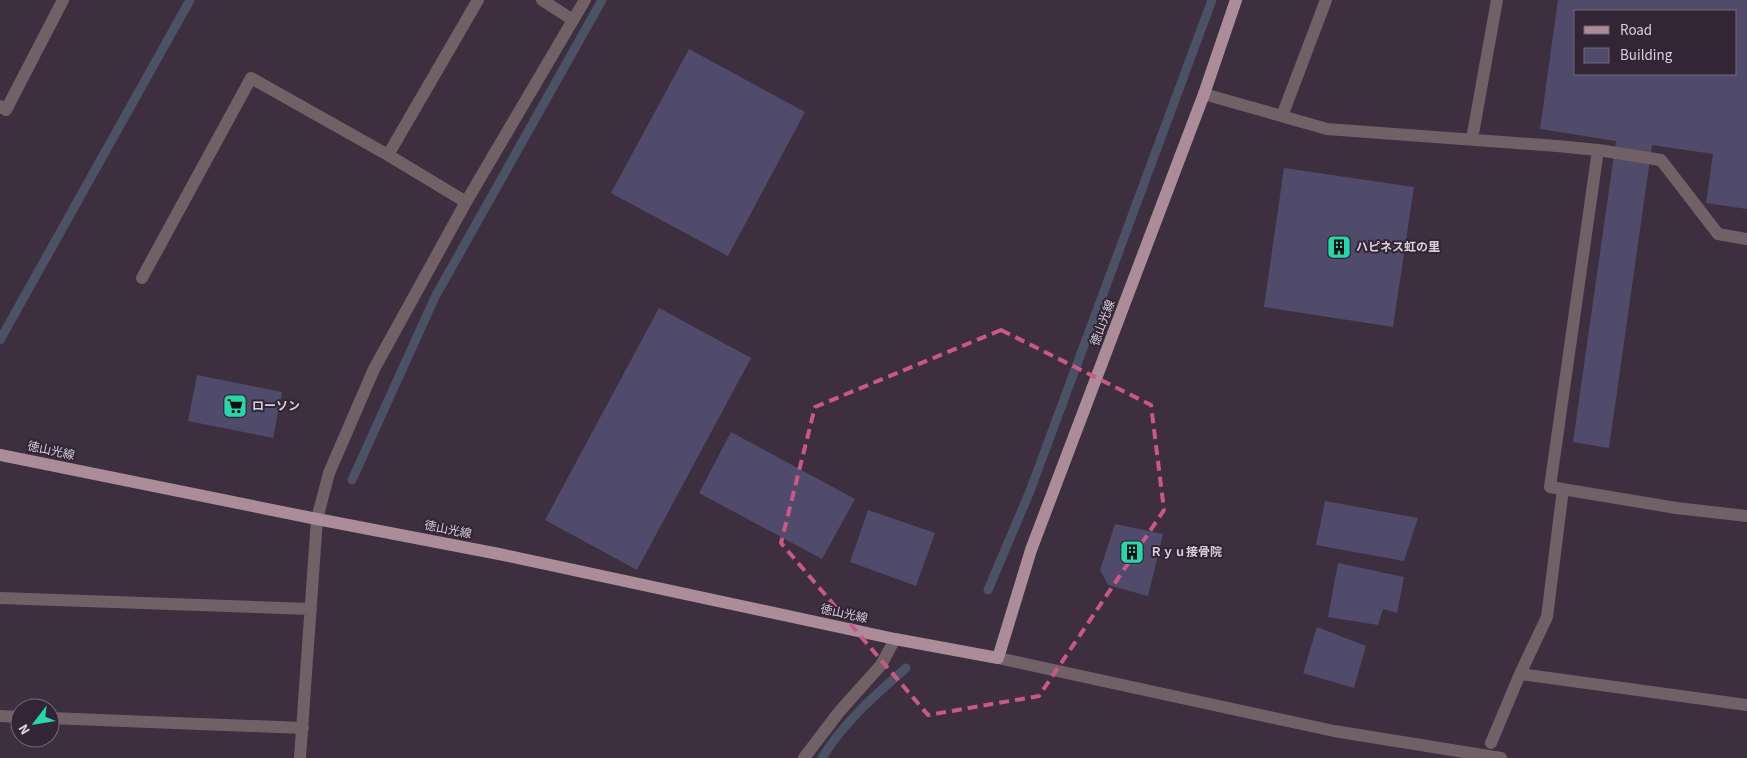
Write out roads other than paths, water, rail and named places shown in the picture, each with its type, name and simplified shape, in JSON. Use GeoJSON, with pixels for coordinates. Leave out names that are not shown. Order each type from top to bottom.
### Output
{"type":"FeatureCollection","features":[{"type":"Feature","properties":{"kind":"main road","name":"徳山光線"},"geometry":{"type":"LineString","coordinates":[[0,455],[509,556],[895,640],[998,658],[1031,550],[1204,94],[1236,0]]}},
{"type":"Feature","properties":{"kind":"street"},"geometry":{"type":"LineString","coordinates":[[0,106],[6,110],[63,0]]}},
{"type":"Feature","properties":{"kind":"street"},"geometry":{"type":"LineString","coordinates":[[388,155],[478,0]]}},
{"type":"Feature","properties":{"kind":"street"},"geometry":{"type":"LineString","coordinates":[[542,0],[573,20]]}},
{"type":"Feature","properties":{"kind":"street"},"geometry":{"type":"LineString","coordinates":[[300,758],[317,519],[328,474],[374,370],[466,202],[584,0]]}},
{"type":"Feature","properties":{"kind":"street"},"geometry":{"type":"LineString","coordinates":[[1282,116],[1326,0]]}},
{"type":"Feature","properties":{"kind":"street"},"geometry":{"type":"LineString","coordinates":[[1472,140],[1498,0]]}},
{"type":"Feature","properties":{"kind":"street"},"geometry":{"type":"LineString","coordinates":[[142,278],[251,78],[388,155],[466,202]]}},
{"type":"Feature","properties":{"kind":"street"},"geometry":{"type":"LineString","coordinates":[[1204,94],[1327,129],[1557,146],[1598,150],[1661,160],[1718,234],[1747,239]]}},
{"type":"Feature","properties":{"kind":"street"},"geometry":{"type":"LineString","coordinates":[[1598,150],[1550,487],[1676,508],[1747,516]]}},
{"type":"Feature","properties":{"kind":"street"},"geometry":{"type":"LineString","coordinates":[[1491,743],[1520,674],[1547,617],[1563,489]]}},
{"type":"Feature","properties":{"kind":"street"},"geometry":{"type":"LineString","coordinates":[[0,598],[311,609]]}},
{"type":"Feature","properties":{"kind":"street"},"geometry":{"type":"LineString","coordinates":[[804,758],[839,712],[881,665],[895,640]]}},
{"type":"Feature","properties":{"kind":"street"},"geometry":{"type":"LineString","coordinates":[[998,658],[1334,731],[1502,758]]}},
{"type":"Feature","properties":{"kind":"street"},"geometry":{"type":"LineString","coordinates":[[1520,674],[1747,704]]}},
{"type":"Feature","properties":{"kind":"street"},"geometry":{"type":"LineString","coordinates":[[60,718],[303,728]]}},
{"type":"Feature","properties":{"kind":"waterway"},"geometry":{"type":"LineString","coordinates":[[0,340],[190,0]]}},
{"type":"Feature","properties":{"kind":"waterway"},"geometry":{"type":"LineString","coordinates":[[352,480],[435,297],[602,0]]}},
{"type":"Feature","properties":{"kind":"waterway"},"geometry":{"type":"LineString","coordinates":[[988,590],[1030,491],[1212,0]]}},
{"type":"Feature","properties":{"kind":"waterway"},"geometry":{"type":"LineString","coordinates":[[822,758],[850,721],[906,668]]}},
{"type":"Feature","properties":{"kind":"place","name":"ハピネス虹の里"},"geometry":{"type":"Point","coordinates":[1339,247]}},
{"type":"Feature","properties":{"kind":"place","name":"ローソン"},"geometry":{"type":"Point","coordinates":[235,406]}},
{"type":"Feature","properties":{"kind":"place","name":"Ｒｙｕ接骨院"},"geometry":{"type":"Point","coordinates":[1132,552]}}]}
